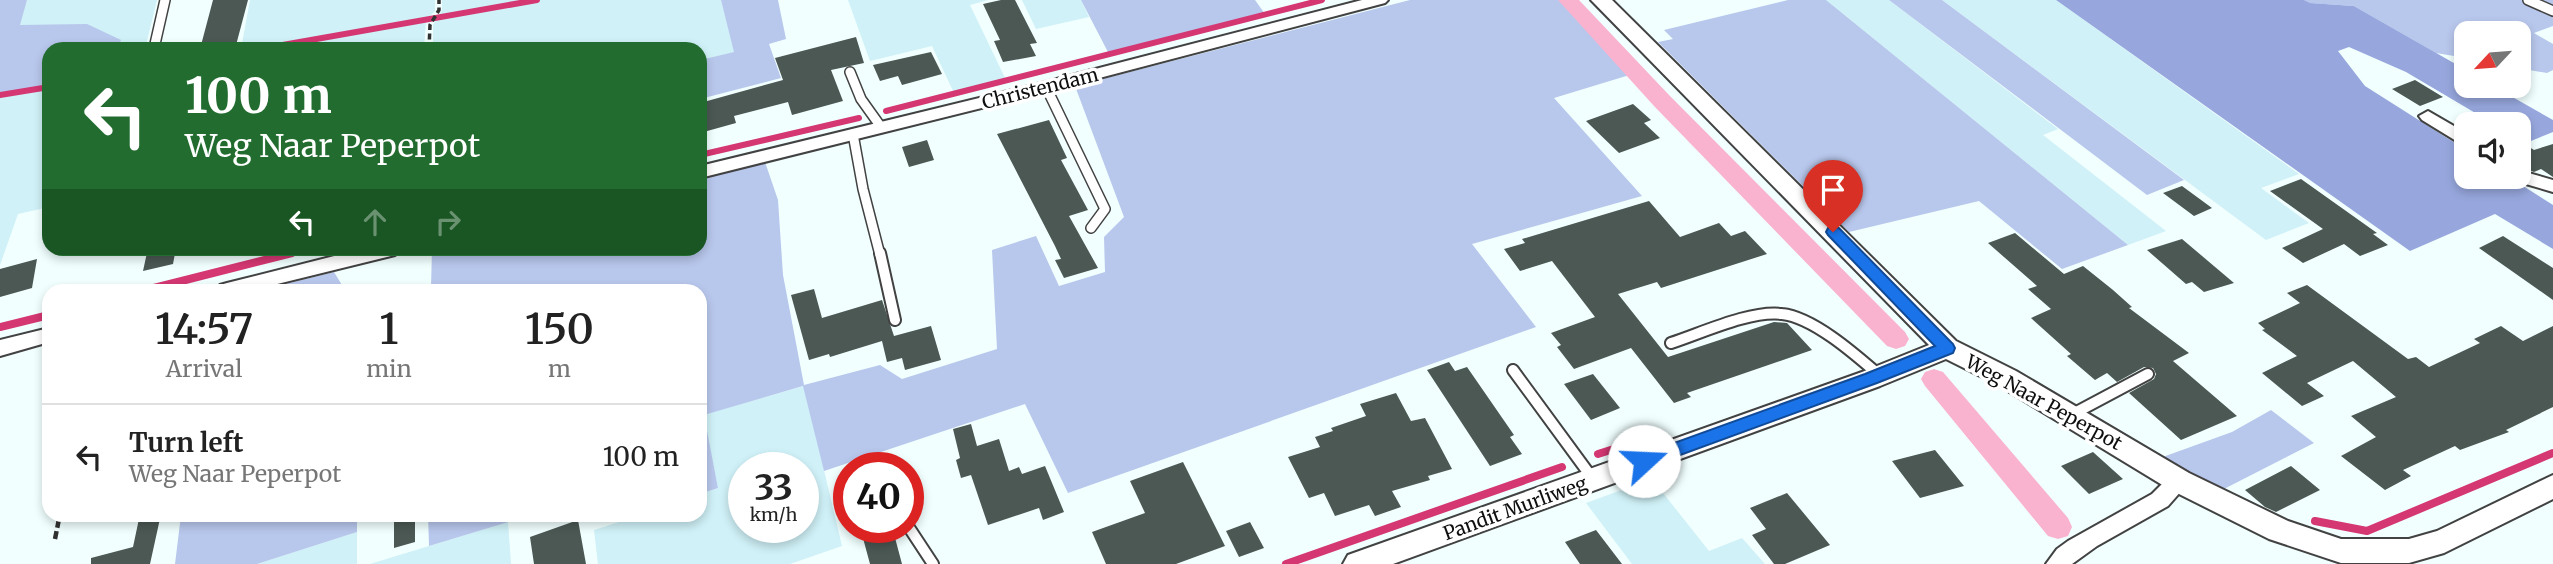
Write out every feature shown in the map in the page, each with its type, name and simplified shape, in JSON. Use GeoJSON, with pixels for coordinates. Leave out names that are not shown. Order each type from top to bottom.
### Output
{"type":"FeatureCollection","features":[{"type":"Feature","properties":{"kind":"street","name":"Christendam"},"geometry":{"type":"LineString","coordinates":[[707,170],[1046,87],[1380,0]]}},
{"type":"Feature","properties":{"kind":"street","name":"Weg Naar Peperpot"},"geometry":{"type":"LineString","coordinates":[[1601,0],[1947,348],[2007,378],[2179,481],[2279,530],[2345,558],[2421,548],[2475,527],[2553,486]]}},
{"type":"Feature","properties":{"kind":"street"},"geometry":{"type":"LineString","coordinates":[[2428,116],[2454,133]]}},
{"type":"Feature","properties":{"kind":"street"},"geometry":{"type":"LineString","coordinates":[[2531,180],[2553,186]]}},
{"type":"Feature","properties":{"kind":"street"},"geometry":{"type":"LineString","coordinates":[[251,284],[363,256]]}},
{"type":"Feature","properties":{"kind":"street"},"geometry":{"type":"LineString","coordinates":[[0,348],[42,337]]}},
{"type":"Feature","properties":{"kind":"street","name":"Pandit Murliweg"},"geometry":{"type":"LineString","coordinates":[[1358,564],[1880,375],[1947,348]]}},
{"type":"Feature","properties":{"kind":"street"},"geometry":{"type":"LineString","coordinates":[[2058,564],[2083,544],[2161,499],[2179,481]]}},
{"type":"Feature","properties":{"kind":"lane"},"geometry":{"type":"LineString","coordinates":[[155,42],[165,0]]}},
{"type":"Feature","properties":{"kind":"lane"},"geometry":{"type":"LineString","coordinates":[[2528,0],[2553,11]]}},
{"type":"Feature","properties":{"kind":"lane"},"geometry":{"type":"LineString","coordinates":[[849,72],[861,99],[881,127]]}},
{"type":"Feature","properties":{"kind":"lane"},"geometry":{"type":"LineString","coordinates":[[1046,87],[1105,209],[1091,228]]}},
{"type":"Feature","properties":{"kind":"lane"},"geometry":{"type":"LineString","coordinates":[[853,134],[863,189],[895,320]]}},
{"type":"Feature","properties":{"kind":"lane"},"geometry":{"type":"LineString","coordinates":[[1671,343],[1765,316],[1784,314],[1800,320],[1860,358],[1880,375]]}},
{"type":"Feature","properties":{"kind":"lane"},"geometry":{"type":"LineString","coordinates":[[1513,370],[1594,479]]}},
{"type":"Feature","properties":{"kind":"lane"},"geometry":{"type":"LineString","coordinates":[[2071,415],[2148,374]]}},
{"type":"Feature","properties":{"kind":"lane"},"geometry":{"type":"LineString","coordinates":[[919,543],[933,564]]}},
{"type":"Feature","properties":{"kind":"path"},"geometry":{"type":"LineString","coordinates":[[429,42],[430,25],[439,10],[439,0]]}},
{"type":"Feature","properties":{"kind":"path"},"geometry":{"type":"LineString","coordinates":[[55,539],[58,522]]}},
{"type":"Feature","properties":{"kind":"shaded area"},"geometry":{"type":"Polygon","coordinates":[[[0,0],[27,0],[20,25],[87,24],[121,40],[42,42],[42,88],[0,95],[0,0]]]}},
{"type":"Feature","properties":{"kind":"shaded area"},"geometry":{"type":"Polygon","coordinates":[[[27,0],[157,0],[147,42],[120,42],[121,40],[19,26],[27,0]]]}},
{"type":"Feature","properties":{"kind":"shaded area"},"geometry":{"type":"Polygon","coordinates":[[[250,0],[435,0],[435,11],[426,20],[424,42],[242,42],[250,0]]]}},
{"type":"Feature","properties":{"kind":"shaded area"},"geometry":{"type":"Polygon","coordinates":[[[442,0],[721,0],[735,52],[707,58],[707,42],[433,42],[433,25],[442,10],[442,0]]]}},
{"type":"Feature","properties":{"kind":"shaded area"},"geometry":{"type":"Polygon","coordinates":[[[721,0],[778,0],[786,39],[769,44],[781,78],[707,97],[707,58],[734,52],[721,0]]]}},
{"type":"Feature","properties":{"kind":"shaded area"},"geometry":{"type":"Polygon","coordinates":[[[848,0],[988,0],[970,5],[1006,80],[954,93],[932,46],[870,61],[848,0]]]}},
{"type":"Feature","properties":{"kind":"shaded area"},"geometry":{"type":"Polygon","coordinates":[[[1022,0],[1081,0],[1089,17],[1036,29],[1022,0]]]}},
{"type":"Feature","properties":{"kind":"shaded area"},"geometry":{"type":"Polygon","coordinates":[[[1081,0],[1255,0],[1265,14],[1109,54],[1081,0]]]}},
{"type":"Feature","properties":{"kind":"shaded area"},"geometry":{"type":"Polygon","coordinates":[[[1410,0],[1568,0],[1636,73],[1554,98],[1642,196],[1472,244],[1536,327],[1068,493],[1025,404],[881,452],[833,452],[833,468],[824,471],[803,386],[707,414],[707,284],[431,284],[432,256],[707,256],[707,176],[765,162],[778,200],[783,275],[804,385],[880,365],[902,379],[997,349],[992,250],[1036,236],[1059,286],[1105,272],[1104,237],[1124,217],[1075,86],[1410,0]]]}},
{"type":"Feature","properties":{"kind":"shaded area"},"geometry":{"type":"Polygon","coordinates":[[[1788,0],[1826,0],[2128,245],[2062,269],[1979,201],[1849,232],[1658,42],[1673,39],[1664,30],[1788,0]]]}},
{"type":"Feature","properties":{"kind":"shaded area"},"geometry":{"type":"Polygon","coordinates":[[[1826,0],[1889,0],[2058,129],[2043,135],[2166,231],[2128,245],[1826,0]]]}},
{"type":"Feature","properties":{"kind":"shaded area"},"geometry":{"type":"Polygon","coordinates":[[[1889,0],[1942,0],[2184,180],[2147,195],[1889,0]]]}},
{"type":"Feature","properties":{"kind":"shaded area"},"geometry":{"type":"Polygon","coordinates":[[[1942,0],[2056,0],[2299,174],[2261,188],[2309,223],[2266,240],[1942,0]]]}},
{"type":"Feature","properties":{"kind":"shaded area"},"geometry":{"type":"Polygon","coordinates":[[[2056,0],[2304,0],[2310,3],[2354,6],[2454,63],[2454,98],[2514,98],[2553,120],[2553,132],[2531,141],[2531,112],[2474,112],[2406,72],[2349,47],[2338,51],[2365,86],[2454,142],[2454,189],[2528,189],[2553,205],[2553,249],[2495,214],[2410,251],[2056,0]]]}},
{"type":"Feature","properties":{"kind":"shaded area"},"geometry":{"type":"Polygon","coordinates":[[[2304,0],[2553,0],[2553,26],[2534,33],[2553,44],[2553,70],[2547,73],[2531,70],[2531,21],[2454,21],[2454,56],[2436,53],[2354,6],[2309,3],[2304,0]]]}},
{"type":"Feature","properties":{"kind":"shaded area"},"geometry":{"type":"Polygon","coordinates":[[[42,88],[42,209],[18,214],[0,265],[0,95],[42,88]]]}},
{"type":"Feature","properties":{"kind":"shaded area"},"geometry":{"type":"Polygon","coordinates":[[[334,272],[341,284],[285,284],[334,272]]]}},
{"type":"Feature","properties":{"kind":"shaded area"},"geometry":{"type":"Polygon","coordinates":[[[804,386],[833,508],[833,543],[841,543],[842,546],[790,564],[598,564],[594,530],[619,522],[707,522],[707,492],[718,488],[707,434],[707,414],[804,386]]]}},
{"type":"Feature","properties":{"kind":"shaded area"},"geometry":{"type":"Polygon","coordinates":[[[2271,410],[2314,443],[2220,491],[2160,458],[2232,432],[2271,410]]]}},
{"type":"Feature","properties":{"kind":"shaded area"},"geometry":{"type":"Polygon","coordinates":[[[707,431],[718,488],[707,492],[707,431]]]}},
{"type":"Feature","properties":{"kind":"shaded area"},"geometry":{"type":"Polygon","coordinates":[[[1652,479],[1709,551],[1742,538],[1765,564],[1632,564],[1586,503],[1652,479]]]}},
{"type":"Feature","properties":{"kind":"shaded area"},"geometry":{"type":"Polygon","coordinates":[[[180,522],[357,522],[357,532],[257,564],[175,564],[180,522]]]}},
{"type":"Feature","properties":{"kind":"shaded area"},"geometry":{"type":"Polygon","coordinates":[[[428,522],[508,522],[429,546],[428,522]]]}},
{"type":"Feature","properties":{"kind":"shaded area"},"geometry":{"type":"Polygon","coordinates":[[[508,522],[511,564],[370,564],[429,546],[508,522]]]}},
{"type":"Feature","properties":{"kind":"shaded area"},"geometry":{"type":"Polygon","coordinates":[[[357,532],[357,564],[257,564],[357,532]]]}},
{"type":"Feature","properties":{"kind":"building"},"geometry":{"type":"Polygon","coordinates":[[[213,0],[248,0],[237,42],[202,42],[213,0]]]}},
{"type":"Feature","properties":{"kind":"building"},"geometry":{"type":"Polygon","coordinates":[[[1015,0],[1037,43],[1030,44],[1036,56],[1003,62],[994,41],[1000,40],[983,4],[1015,0]]]}},
{"type":"Feature","properties":{"kind":"building"},"geometry":{"type":"Polygon","coordinates":[[[856,37],[864,63],[831,70],[843,101],[792,115],[788,102],[734,116],[736,123],[707,131],[707,101],[783,80],[775,58],[856,37]]]}},
{"type":"Feature","properties":{"kind":"building"},"geometry":{"type":"Polygon","coordinates":[[[931,52],[942,74],[902,85],[898,76],[880,81],[873,65],[931,52]]]}},
{"type":"Feature","properties":{"kind":"building"},"geometry":{"type":"Polygon","coordinates":[[[2415,80],[2443,97],[2420,106],[2392,89],[2415,80]]]}},
{"type":"Feature","properties":{"kind":"building"},"geometry":{"type":"Polygon","coordinates":[[[1633,104],[1651,120],[1644,123],[1660,138],[1619,153],[1586,121],[1633,104]]]}},
{"type":"Feature","properties":{"kind":"building"},"geometry":{"type":"Polygon","coordinates":[[[1049,120],[1067,158],[1061,160],[1088,210],[1069,216],[1098,268],[1064,278],[1055,260],[1061,259],[1055,246],[997,134],[1049,120]]]}},
{"type":"Feature","properties":{"kind":"building"},"geometry":{"type":"Polygon","coordinates":[[[927,140],[934,160],[909,167],[902,147],[927,140]]]}},
{"type":"Feature","properties":{"kind":"building"},"geometry":{"type":"Polygon","coordinates":[[[2553,144],[2553,177],[2541,169],[2531,171],[2531,148],[2534,150],[2553,144]]]}},
{"type":"Feature","properties":{"kind":"building"},"geometry":{"type":"Polygon","coordinates":[[[2301,179],[2377,233],[2373,234],[2388,245],[2360,256],[2344,244],[2303,263],[2282,248],[2323,229],[2270,191],[2301,179]]]}},
{"type":"Feature","properties":{"kind":"building"},"geometry":{"type":"Polygon","coordinates":[[[2182,186],[2212,208],[2194,216],[2163,193],[2182,186]]]}},
{"type":"Feature","properties":{"kind":"building"},"geometry":{"type":"Polygon","coordinates":[[[1649,201],[1680,237],[1719,223],[1731,236],[1745,231],[1767,254],[1661,288],[1657,282],[1618,294],[1668,357],[1774,322],[1787,323],[1812,350],[1687,393],[1691,397],[1674,403],[1631,348],[1574,369],[1557,347],[1561,345],[1551,333],[1595,317],[1552,261],[1520,271],[1504,249],[1525,243],[1522,239],[1649,201]]]}},
{"type":"Feature","properties":{"kind":"building"},"geometry":{"type":"Polygon","coordinates":[[[2015,233],[2064,274],[2083,266],[2113,290],[2132,307],[2129,308],[2189,353],[2173,361],[2237,416],[2181,440],[2129,393],[2154,379],[2156,374],[2153,368],[2144,367],[2117,382],[2107,373],[2095,380],[2067,356],[2071,354],[2031,318],[2051,309],[2028,289],[2037,286],[1988,243],[2015,233]]]}},
{"type":"Feature","properties":{"kind":"building"},"geometry":{"type":"Polygon","coordinates":[[[2503,236],[2553,268],[2553,300],[2479,248],[2503,236]]]}},
{"type":"Feature","properties":{"kind":"building"},"geometry":{"type":"Polygon","coordinates":[[[2182,239],[2234,283],[2204,292],[2192,282],[2186,284],[2147,250],[2182,239]]]}},
{"type":"Feature","properties":{"kind":"building"},"geometry":{"type":"Polygon","coordinates":[[[146,256],[174,256],[173,264],[143,271],[146,256]]]}},
{"type":"Feature","properties":{"kind":"building"},"geometry":{"type":"Polygon","coordinates":[[[37,259],[32,288],[0,297],[0,269],[37,259]]]}},
{"type":"Feature","properties":{"kind":"building"},"geometry":{"type":"Polygon","coordinates":[[[2307,285],[2408,359],[2416,357],[2429,367],[2480,343],[2474,339],[2501,326],[2523,341],[2553,326],[2553,407],[2506,430],[2509,432],[2460,450],[2455,446],[2403,470],[2411,476],[2385,490],[2341,456],[2376,437],[2351,416],[2396,397],[2353,361],[2307,383],[2324,396],[2302,406],[2262,373],[2297,356],[2262,330],[2265,329],[2258,323],[2300,303],[2287,293],[2307,285]]]}},
{"type":"Feature","properties":{"kind":"building"},"geometry":{"type":"Polygon","coordinates":[[[814,289],[822,318],[882,300],[894,336],[931,326],[941,360],[905,370],[902,358],[887,362],[882,341],[830,357],[829,354],[809,360],[791,295],[814,289]]]}},
{"type":"Feature","properties":{"kind":"building"},"geometry":{"type":"Polygon","coordinates":[[[1449,362],[1455,371],[1467,367],[1514,435],[1510,437],[1522,454],[1490,466],[1427,370],[1449,362]]]}},
{"type":"Feature","properties":{"kind":"building"},"geometry":{"type":"Polygon","coordinates":[[[1593,374],[1620,408],[1591,420],[1564,384],[1593,374]]]}},
{"type":"Feature","properties":{"kind":"building"},"geometry":{"type":"Polygon","coordinates":[[[1396,393],[1411,421],[1425,418],[1452,469],[1428,476],[1430,480],[1392,491],[1401,507],[1375,516],[1369,505],[1335,516],[1324,493],[1309,498],[1288,457],[1320,447],[1315,437],[1333,431],[1331,428],[1366,416],[1360,404],[1396,393]]]}},
{"type":"Feature","properties":{"kind":"building"},"geometry":{"type":"Polygon","coordinates":[[[971,424],[977,446],[999,439],[1009,471],[1019,467],[1022,474],[1045,466],[1064,512],[1043,520],[1039,508],[988,525],[971,475],[961,478],[956,460],[960,458],[953,429],[971,424]]]}},
{"type":"Feature","properties":{"kind":"building"},"geometry":{"type":"Polygon","coordinates":[[[1935,450],[1964,486],[1920,498],[1892,461],[1935,450]]]}},
{"type":"Feature","properties":{"kind":"building"},"geometry":{"type":"Polygon","coordinates":[[[2093,452],[2123,479],[2089,494],[2061,466],[2093,452]]]}},
{"type":"Feature","properties":{"kind":"building"},"geometry":{"type":"Polygon","coordinates":[[[1183,462],[1225,546],[1176,564],[1106,564],[1092,532],[1145,513],[1130,481],[1183,462]]]}},
{"type":"Feature","properties":{"kind":"building"},"geometry":{"type":"Polygon","coordinates":[[[2291,466],[2320,490],[2276,512],[2265,507],[2245,490],[2291,466]]]}},
{"type":"Feature","properties":{"kind":"building"},"geometry":{"type":"Polygon","coordinates":[[[1787,493],[1830,545],[1785,564],[1774,564],[1752,535],[1766,529],[1750,508],[1787,493]]]}},
{"type":"Feature","properties":{"kind":"building"},"geometry":{"type":"Polygon","coordinates":[[[138,522],[159,522],[150,564],[91,564],[91,558],[133,547],[138,522]]]}},
{"type":"Feature","properties":{"kind":"building"},"geometry":{"type":"Polygon","coordinates":[[[394,522],[415,522],[415,542],[394,548],[394,522]]]}},
{"type":"Feature","properties":{"kind":"building"},"geometry":{"type":"Polygon","coordinates":[[[578,522],[586,564],[534,564],[530,537],[578,522]]]}},
{"type":"Feature","properties":{"kind":"building"},"geometry":{"type":"Polygon","coordinates":[[[1250,522],[1264,548],[1239,557],[1226,531],[1250,522]]]}},
{"type":"Feature","properties":{"kind":"building"},"geometry":{"type":"Polygon","coordinates":[[[1596,530],[1622,564],[1580,564],[1565,542],[1596,530]]]}},
{"type":"Feature","properties":{"kind":"building"},"geometry":{"type":"Polygon","coordinates":[[[864,543],[896,543],[902,564],[870,564],[864,543]]]}},
{"type":"Feature","properties":{"kind":"waterway"},"geometry":{"type":"LineString","coordinates":[[300,42],[537,0]]}},
{"type":"Feature","properties":{"kind":"waterway"},"geometry":{"type":"LineString","coordinates":[[886,111],[1322,0]]}},
{"type":"Feature","properties":{"kind":"waterway"},"geometry":{"type":"LineString","coordinates":[[1568,0],[1662,101],[1896,339]]}},
{"type":"Feature","properties":{"kind":"waterway"},"geometry":{"type":"LineString","coordinates":[[0,95],[42,88]]}},
{"type":"Feature","properties":{"kind":"waterway"},"geometry":{"type":"LineString","coordinates":[[707,153],[859,118]]}},
{"type":"Feature","properties":{"kind":"waterway"},"geometry":{"type":"LineString","coordinates":[[170,284],[280,256]]}},
{"type":"Feature","properties":{"kind":"waterway"},"geometry":{"type":"LineString","coordinates":[[0,327],[42,317]]}},
{"type":"Feature","properties":{"kind":"waterway"},"geometry":{"type":"LineString","coordinates":[[1934,379],[2058,527]]}},
{"type":"Feature","properties":{"kind":"waterway"},"geometry":{"type":"LineString","coordinates":[[1598,454],[1639,441]]}},
{"type":"Feature","properties":{"kind":"waterway"},"geometry":{"type":"LineString","coordinates":[[2315,521],[2367,531],[2553,453]]}},
{"type":"Feature","properties":{"kind":"waterway"},"geometry":{"type":"LineString","coordinates":[[1286,564],[1562,467]]}},
{"type":"Feature","properties":{"kind":"route"},"geometry":{"type":"LineString","coordinates":[[1644,461],[1871,379],[1947,348],[1833,232]]}}]}
